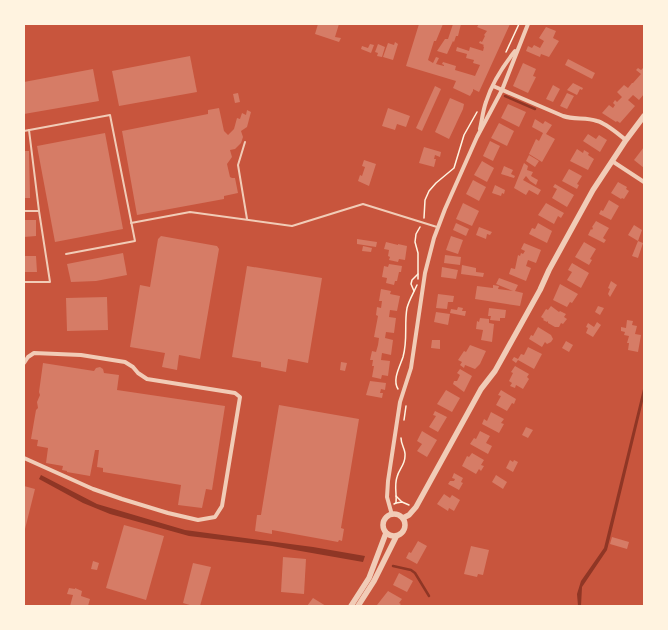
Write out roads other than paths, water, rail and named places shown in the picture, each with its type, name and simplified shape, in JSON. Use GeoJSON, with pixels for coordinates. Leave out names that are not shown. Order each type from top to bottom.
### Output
{"type":"FeatureCollection","features":[{"type":"Feature","properties":{"kind":"street"},"geometry":{"type":"LineString","coordinates":[[392,514],[388,504],[387,490],[399,410],[411,368],[425,273],[438,227],[445,209],[478,137],[502,90],[518,46],[528,24]]}},
{"type":"Feature","properties":{"kind":"street"},"geometry":{"type":"LineString","coordinates":[[478,137],[486,101],[501,70],[518,46]]}},
{"type":"Feature","properties":{"kind":"street"},"geometry":{"type":"LineString","coordinates":[[493,86],[563,116],[574,119],[600,122],[626,140]]}},
{"type":"Feature","properties":{"kind":"street"},"geometry":{"type":"LineString","coordinates":[[403,518],[409,515],[416,507],[481,389],[495,371],[593,190],[626,140],[644,116]]}},
{"type":"Feature","properties":{"kind":"street"},"geometry":{"type":"LineString","coordinates":[[612,161],[644,182]]}},
{"type":"Feature","properties":{"kind":"street"},"geometry":{"type":"LineString","coordinates":[[24,363],[28,357],[34,353],[81,355],[125,362],[147,379],[235,393],[240,397],[222,506],[215,517],[198,520],[168,513],[122,499],[92,489],[24,458]]}},
{"type":"Feature","properties":{"kind":"street"},"geometry":{"type":"LineString","coordinates":[[392,514],[400,515],[403,518],[406,524],[402,534],[391,536],[386,533],[383,526],[385,519],[392,514]]}},
{"type":"Feature","properties":{"kind":"street"},"geometry":{"type":"LineString","coordinates":[[350,606],[369,578],[386,533]]}},
{"type":"Feature","properties":{"kind":"street"},"geometry":{"type":"LineString","coordinates":[[358,606],[374,582],[396,536]]}},
{"type":"Feature","properties":{"kind":"lane"},"geometry":{"type":"LineString","coordinates":[[24,131],[110,116],[135,241],[66,254]]}},
{"type":"Feature","properties":{"kind":"lane"},"geometry":{"type":"LineString","coordinates":[[24,282],[50,282],[29,130]]}},
{"type":"Feature","properties":{"kind":"lane"},"geometry":{"type":"LineString","coordinates":[[246,142],[238,165],[247,219]]}},
{"type":"Feature","properties":{"kind":"lane"},"geometry":{"type":"LineString","coordinates":[[131,223],[190,212],[292,226],[363,204],[438,227]]}},
{"type":"Feature","properties":{"kind":"lane"},"geometry":{"type":"LineString","coordinates":[[24,211],[40,211]]}},
{"type":"Feature","properties":{"kind":"waterway"},"geometry":{"type":"LineString","coordinates":[[505,96],[535,109]]}},
{"type":"Feature","properties":{"kind":"waterway"},"geometry":{"type":"LineString","coordinates":[[393,566],[411,570],[415,573],[429,596]]}}]}
